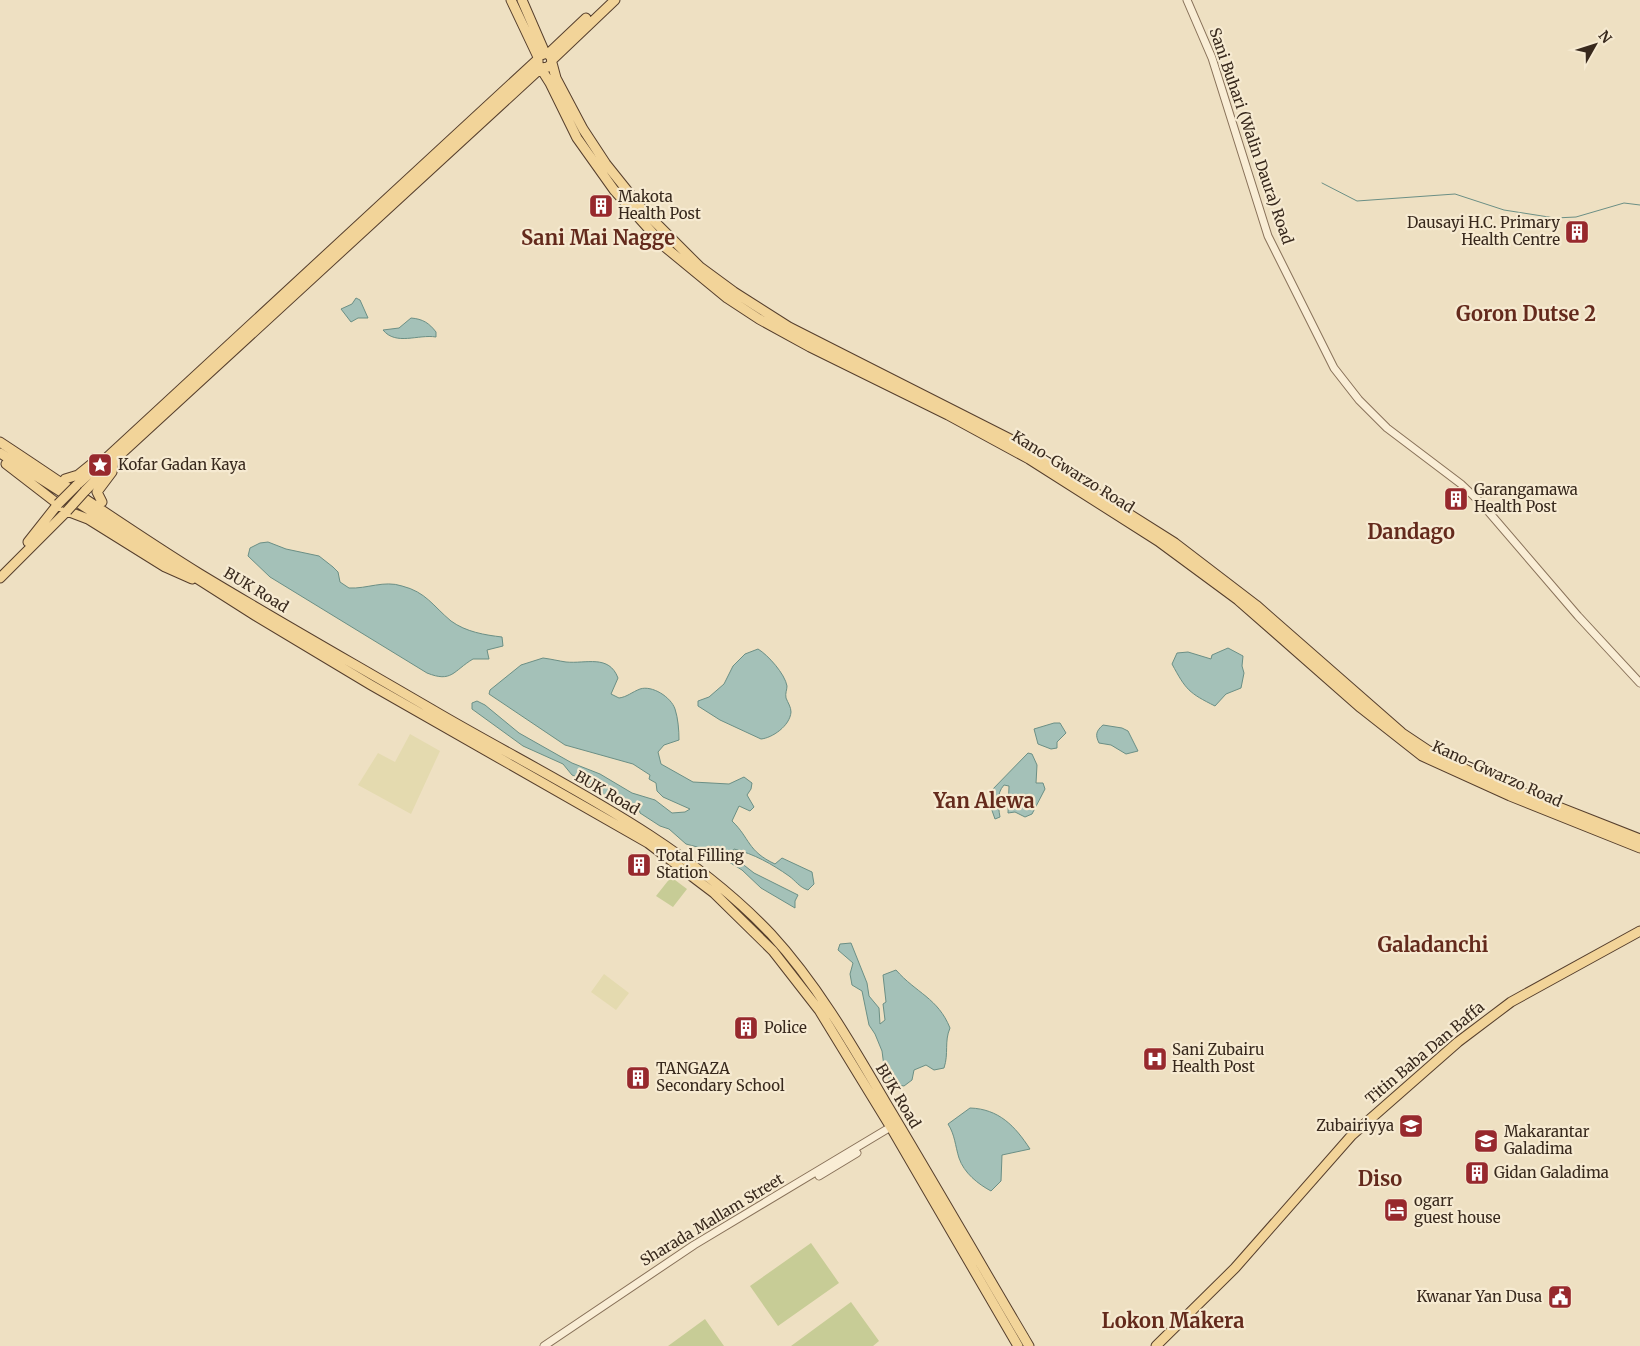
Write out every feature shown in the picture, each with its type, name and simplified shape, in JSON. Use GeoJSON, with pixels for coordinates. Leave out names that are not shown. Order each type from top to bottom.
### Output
{"type":"FeatureCollection","features":[{"type":"Feature","properties":{"kind":"main road"},"geometry":{"type":"LineString","coordinates":[[511,0],[544,60]]}},
{"type":"Feature","properties":{"kind":"main road","name":"Kano-Gwarzo Road"},"geometry":{"type":"LineString","coordinates":[[522,0],[544,60],[577,138],[600,171],[650,231],[705,282],[743,309],[778,330],[948,415],[1028,459],[1158,541],[1243,604],[1368,709],[1406,745],[1428,759],[1510,796],[1612,832],[1640,839]]}},
{"type":"Feature","properties":{"kind":"main road"},"geometry":{"type":"LineString","coordinates":[[0,571],[29,541],[58,504],[76,486],[111,458],[607,0]]}},
{"type":"Feature","properties":{"kind":"main road"},"geometry":{"type":"LineString","coordinates":[[544,60],[615,0]]}},
{"type":"Feature","properties":{"kind":"main road"},"geometry":{"type":"LineString","coordinates":[[0,440],[102,502],[180,554],[201,578]]}},
{"type":"Feature","properties":{"kind":"main road","name":"BUK Road"},"geometry":{"type":"LineString","coordinates":[[0,440],[201,578]]}},
{"type":"Feature","properties":{"kind":"main road","name":"BUK Road"},"geometry":{"type":"LineString","coordinates":[[0,453],[201,578],[617,815],[689,861],[769,933],[793,960],[822,999],[927,1180],[1028,1346]]}},
{"type":"Feature","properties":{"kind":"main road"},"geometry":{"type":"LineString","coordinates":[[65,479],[78,475],[97,460],[111,458]]}},
{"type":"Feature","properties":{"kind":"main road"},"geometry":{"type":"LineString","coordinates":[[0,578],[67,510],[111,458]]}},
{"type":"Feature","properties":{"kind":"main road"},"geometry":{"type":"LineString","coordinates":[[102,502],[97,492],[112,472],[111,458]]}},
{"type":"Feature","properties":{"kind":"main road"},"geometry":{"type":"LineString","coordinates":[[0,460],[32,482],[67,510],[88,519],[179,575],[201,578]]}},
{"type":"Feature","properties":{"kind":"main road","name":"Kano-Gwarzo Road"},"geometry":{"type":"LineString","coordinates":[[1612,832],[1640,848]]}},
{"type":"Feature","properties":{"kind":"main road","name":"Titin Baba Dan Baffa"},"geometry":{"type":"LineString","coordinates":[[1156,1346],[1235,1268],[1352,1135],[1463,1038],[1497,1010],[1524,993],[1640,931]]}},
{"type":"Feature","properties":{"kind":"main road","name":"BUK Road"},"geometry":{"type":"LineString","coordinates":[[927,1180],[1018,1346]]}},
{"type":"Feature","properties":{"kind":"street","name":"Sani Buhari (Walin Daura) Road"},"geometry":{"type":"LineString","coordinates":[[1187,0],[1212,58],[1268,236],[1320,344],[1334,368],[1359,400],[1387,428],[1461,484],[1481,503],[1578,616],[1640,683]]}},
{"type":"Feature","properties":{"kind":"street","name":"Sharada Mallam Street"},"geometry":{"type":"LineString","coordinates":[[544,1346],[694,1245],[896,1127]]}},
{"type":"Feature","properties":{"kind":"street","name":"Sharada Mallam Street"},"geometry":{"type":"LineString","coordinates":[[551,1346],[697,1248],[896,1127]]}},
{"type":"Feature","properties":{"kind":"shaded area"},"geometry":{"type":"Polygon","coordinates":[[[410,734],[440,751],[411,814],[358,785],[378,753],[395,762],[410,734]]]}},
{"type":"Feature","properties":{"kind":"shaded area"},"geometry":{"type":"Polygon","coordinates":[[[604,974],[629,993],[616,1010],[591,992],[604,974]]]}},
{"type":"Feature","properties":{"kind":"green space"},"geometry":{"type":"Polygon","coordinates":[[[671,877],[687,889],[673,907],[656,896],[671,877]]]}},
{"type":"Feature","properties":{"kind":"green space"},"geometry":{"type":"Polygon","coordinates":[[[811,1243],[839,1283],[778,1326],[750,1286],[811,1243]]]}},
{"type":"Feature","properties":{"kind":"green space"},"geometry":{"type":"Polygon","coordinates":[[[851,1302],[879,1341],[873,1346],[791,1346],[851,1302]]]}},
{"type":"Feature","properties":{"kind":"green space"},"geometry":{"type":"Polygon","coordinates":[[[705,1319],[724,1346],[668,1346],[705,1319]]]}},
{"type":"Feature","properties":{"kind":"water"},"geometry":{"type":"Polygon","coordinates":[[[356,298],[360,300],[368,318],[358,318],[351,322],[341,309],[352,304],[356,298]]]}},
{"type":"Feature","properties":{"kind":"water"},"geometry":{"type":"Polygon","coordinates":[[[411,318],[422,320],[428,324],[436,332],[436,337],[401,338],[388,335],[383,330],[399,328],[411,318]]]}},
{"type":"Feature","properties":{"kind":"water"},"geometry":{"type":"Polygon","coordinates":[[[268,542],[286,549],[319,556],[338,572],[340,582],[349,588],[395,584],[417,592],[457,625],[476,632],[502,637],[503,646],[487,650],[489,659],[473,659],[447,676],[435,676],[427,673],[270,577],[248,556],[250,548],[260,543],[268,542]]]}},
{"type":"Feature","properties":{"kind":"water"},"geometry":{"type":"Polygon","coordinates":[[[1228,648],[1243,656],[1242,666],[1244,673],[1241,688],[1226,694],[1215,706],[1199,698],[1189,690],[1172,664],[1177,653],[1188,652],[1211,659],[1212,655],[1228,648]]]}},
{"type":"Feature","properties":{"kind":"water"},"geometry":{"type":"Polygon","coordinates":[[[758,649],[771,660],[786,681],[786,698],[791,712],[787,722],[780,730],[761,739],[720,720],[698,706],[698,701],[709,697],[724,684],[733,666],[745,654],[758,649]]]}},
{"type":"Feature","properties":{"kind":"water"},"geometry":{"type":"Polygon","coordinates":[[[543,658],[566,662],[596,662],[609,666],[618,678],[611,694],[619,698],[645,688],[655,690],[670,700],[676,713],[679,740],[664,745],[658,752],[661,764],[693,782],[729,784],[744,777],[752,783],[747,795],[754,807],[750,811],[739,806],[732,821],[759,854],[775,864],[782,858],[812,872],[814,884],[808,890],[776,867],[756,857],[734,849],[731,855],[754,873],[798,895],[795,901],[795,908],[761,888],[742,870],[729,862],[711,856],[701,848],[686,844],[669,829],[660,826],[640,813],[639,808],[605,796],[595,784],[583,784],[563,764],[523,746],[472,709],[472,703],[477,701],[485,705],[519,733],[572,763],[600,774],[632,793],[655,800],[672,813],[685,812],[690,809],[663,797],[657,791],[656,783],[649,779],[650,775],[633,764],[565,745],[489,694],[490,690],[521,665],[543,658]]]}},
{"type":"Feature","properties":{"kind":"water"},"geometry":{"type":"Polygon","coordinates":[[[1060,723],[1066,733],[1057,742],[1057,748],[1051,749],[1038,744],[1034,729],[1060,723]]]}},
{"type":"Feature","properties":{"kind":"water"},"geometry":{"type":"Polygon","coordinates":[[[1103,725],[1122,728],[1128,731],[1138,751],[1126,754],[1111,745],[1099,743],[1097,733],[1103,725]]]}},
{"type":"Feature","properties":{"kind":"water"},"geometry":{"type":"Polygon","coordinates":[[[1028,753],[1032,754],[1037,765],[1036,783],[1043,783],[1045,789],[1032,814],[1025,817],[1015,812],[1008,813],[1009,786],[1004,785],[1001,788],[998,804],[1000,817],[995,819],[989,802],[991,791],[1028,753]]]}},
{"type":"Feature","properties":{"kind":"water"},"geometry":{"type":"Polygon","coordinates":[[[851,943],[867,983],[869,996],[879,1008],[880,1024],[885,1020],[883,1004],[886,1002],[883,975],[896,970],[933,1003],[945,1018],[950,1028],[944,1068],[934,1070],[926,1065],[914,1070],[912,1080],[904,1086],[894,1084],[885,1074],[882,1051],[869,1025],[862,991],[852,985],[850,974],[853,963],[838,950],[840,944],[851,943]]]}},
{"type":"Feature","properties":{"kind":"water"},"geometry":{"type":"Polygon","coordinates":[[[970,1108],[998,1115],[1012,1126],[1030,1149],[1002,1155],[1001,1181],[991,1191],[976,1181],[964,1168],[959,1158],[954,1136],[948,1124],[970,1108]]]}},
{"type":"Feature","properties":{"kind":"waterway"},"geometry":{"type":"LineString","coordinates":[[1322,183],[1357,201],[1455,194],[1504,210],[1555,218],[1576,217],[1624,203],[1640,205]]}},
{"type":"Feature","properties":{"kind":"place","name":"Makota Health Post"},"geometry":{"type":"Point","coordinates":[601,206]}},
{"type":"Feature","properties":{"kind":"place","name":"Dausayi H.C. Primary Health Centre"},"geometry":{"type":"Point","coordinates":[1577,232]}},
{"type":"Feature","properties":{"kind":"place","name":"Kofar Gadan Kaya"},"geometry":{"type":"Point","coordinates":[100,465]}},
{"type":"Feature","properties":{"kind":"place","name":"Garangamawa Health Post"},"geometry":{"type":"Point","coordinates":[1456,499]}},
{"type":"Feature","properties":{"kind":"place","name":"Total Filling Station"},"geometry":{"type":"Point","coordinates":[639,865]}},
{"type":"Feature","properties":{"kind":"place","name":"Police"},"geometry":{"type":"Point","coordinates":[746,1028]}},
{"type":"Feature","properties":{"kind":"place","name":"Sani Zubairu Health Post"},"geometry":{"type":"Point","coordinates":[1155,1059]}},
{"type":"Feature","properties":{"kind":"place","name":"TANGAZA Secondary School"},"geometry":{"type":"Point","coordinates":[638,1078]}},
{"type":"Feature","properties":{"kind":"place","name":"Zubairiyya"},"geometry":{"type":"Point","coordinates":[1411,1126]}},
{"type":"Feature","properties":{"kind":"place","name":"Makarantar Galadima"},"geometry":{"type":"Point","coordinates":[1486,1141]}},
{"type":"Feature","properties":{"kind":"place","name":"Gidan Galadima"},"geometry":{"type":"Point","coordinates":[1477,1173]}},
{"type":"Feature","properties":{"kind":"place","name":"ogarr guest house"},"geometry":{"type":"Point","coordinates":[1396,1210]}},
{"type":"Feature","properties":{"kind":"place","name":"Kwanar Yan Dusa"},"geometry":{"type":"Point","coordinates":[1560,1297]}},
{"type":"Feature","properties":{"kind":"district","name":"Sani Mai Nagge"},"geometry":{"type":"Point","coordinates":[598,238]}},
{"type":"Feature","properties":{"kind":"district","name":"Goron Dutse 2"},"geometry":{"type":"Point","coordinates":[1526,314]}},
{"type":"Feature","properties":{"kind":"district","name":"Dandago"},"geometry":{"type":"Point","coordinates":[1411,532]}},
{"type":"Feature","properties":{"kind":"district","name":"Yan Alewa"},"geometry":{"type":"Point","coordinates":[984,801]}},
{"type":"Feature","properties":{"kind":"district","name":"Galadanchi"},"geometry":{"type":"Point","coordinates":[1433,945]}},
{"type":"Feature","properties":{"kind":"district","name":"Diso"},"geometry":{"type":"Point","coordinates":[1380,1179]}},
{"type":"Feature","properties":{"kind":"district","name":"Lokon Makera"},"geometry":{"type":"Point","coordinates":[1173,1321]}}]}
